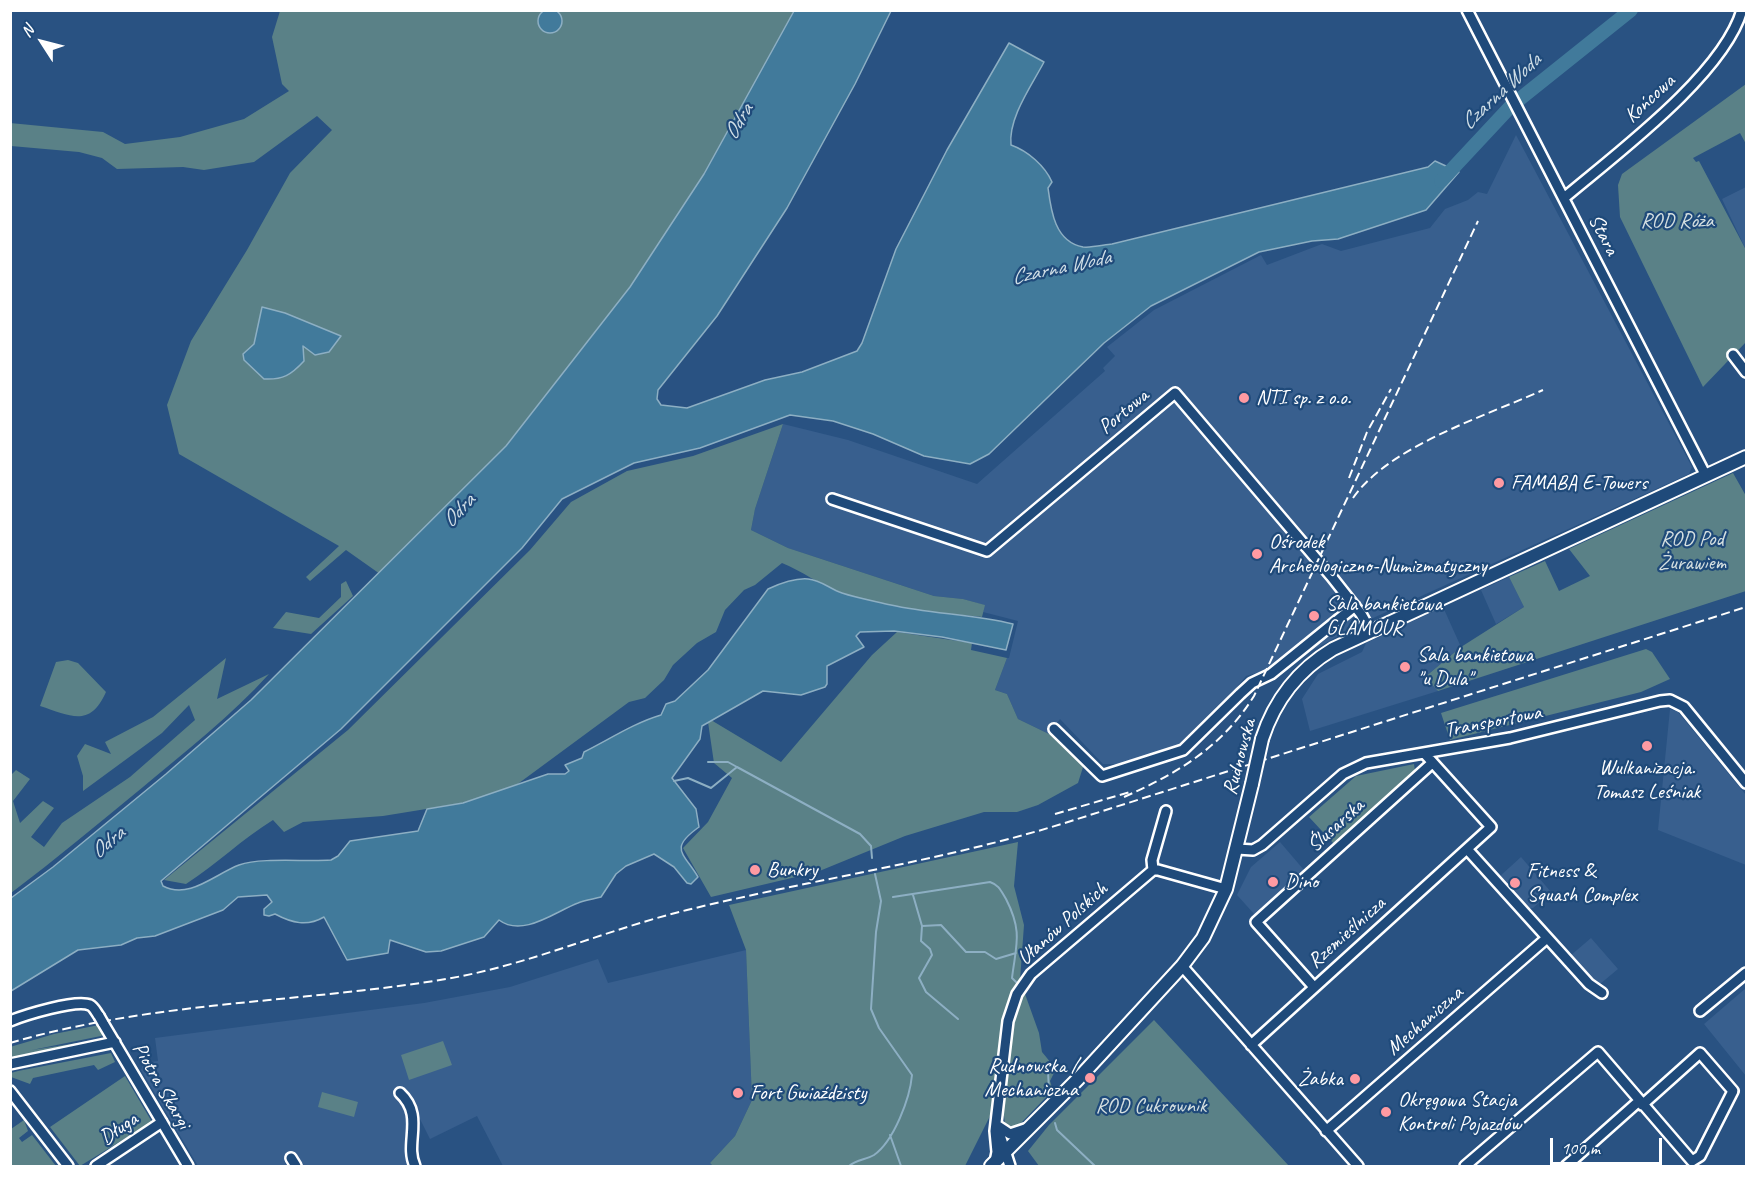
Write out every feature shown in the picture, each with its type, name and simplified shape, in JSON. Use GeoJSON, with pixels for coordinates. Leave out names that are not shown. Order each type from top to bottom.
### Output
{"type":"FeatureCollection","features":[{"type":"Feature","properties":{"kind":"main road","name":"Rudnowska"},"geometry":{"type":"LineString","coordinates":[[1002,1162],[1182,966],[1203,938],[1226,889],[1262,739],[1275,707],[1294,679],[1319,657],[1371,630],[1746,457]]}},
{"type":"Feature","properties":{"kind":"main road","name":"Rudnowska"},"geometry":{"type":"LineString","coordinates":[[1002,1162],[1028,1128],[1049,1110]]}},
{"type":"Feature","properties":{"kind":"street","name":"Stara"},"geometry":{"type":"LineString","coordinates":[[1467,10],[1706,476]]}},
{"type":"Feature","properties":{"kind":"street","name":"Końcowa"},"geometry":{"type":"LineString","coordinates":[[1564,198],[1664,112],[1712,64],[1727,45],[1742,10]]}},
{"type":"Feature","properties":{"kind":"street"},"geometry":{"type":"LineString","coordinates":[[1733,355],[1746,372]]}},
{"type":"Feature","properties":{"kind":"street","name":"Portowa"},"geometry":{"type":"LineString","coordinates":[[832,499],[987,551],[1175,393],[1355,606],[1371,630]]}},
{"type":"Feature","properties":{"kind":"street"},"geometry":{"type":"LineString","coordinates":[[1054,729],[1102,776],[1174,754],[1191,743],[1246,688],[1271,674],[1355,606]]}},
{"type":"Feature","properties":{"kind":"street","name":"Transportowa"},"geometry":{"type":"LineString","coordinates":[[1237,849],[1253,850],[1262,845],[1343,774],[1366,763],[1531,734],[1660,701],[1670,700],[1678,703],[1692,716],[1746,783]]}},
{"type":"Feature","properties":{"kind":"street"},"geometry":{"type":"LineString","coordinates":[[1425,754],[1431,764]]}},
{"type":"Feature","properties":{"kind":"street","name":"Rzemieślnicza"},"geometry":{"type":"LineString","coordinates":[[1251,1045],[1491,827],[1431,764]]}},
{"type":"Feature","properties":{"kind":"street","name":"Ślusarska"},"geometry":{"type":"LineString","coordinates":[[1314,987],[1256,922],[1431,764]]}},
{"type":"Feature","properties":{"kind":"street"},"geometry":{"type":"LineString","coordinates":[[1166,811],[1152,860],[1153,870],[1226,889]]}},
{"type":"Feature","properties":{"kind":"street"},"geometry":{"type":"LineString","coordinates":[[1467,849],[1589,984],[1602,993]]}},
{"type":"Feature","properties":{"kind":"street","name":"Ułanów Polskich"},"geometry":{"type":"LineString","coordinates":[[1002,1162],[996,1121],[1008,1022],[1017,994],[1038,965],[1153,870]]}},
{"type":"Feature","properties":{"kind":"street","name":"Mechaniczna"},"geometry":{"type":"LineString","coordinates":[[1326,1131],[1547,938]]}},
{"type":"Feature","properties":{"kind":"street"},"geometry":{"type":"LineString","coordinates":[[1182,966],[1358,1167]]}},
{"type":"Feature","properties":{"kind":"street"},"geometry":{"type":"LineString","coordinates":[[1700,1011],[1746,973]]}},
{"type":"Feature","properties":{"kind":"street","name":"Piotra Skargi"},"geometry":{"type":"LineString","coordinates":[[10,1022],[40,1011],[82,1004],[92,1006],[115,1041],[188,1167]]}},
{"type":"Feature","properties":{"kind":"street"},"geometry":{"type":"LineString","coordinates":[[10,1064],[115,1041]]}},
{"type":"Feature","properties":{"kind":"street"},"geometry":{"type":"LineString","coordinates":[[1465,1167],[1598,1052],[1640,1103],[1693,1164],[1700,1156],[1733,1091],[1700,1053],[1640,1103],[1566,1167]]}},
{"type":"Feature","properties":{"kind":"street"},"geometry":{"type":"LineString","coordinates":[[10,1091],[68,1167]]}},
{"type":"Feature","properties":{"kind":"street"},"geometry":{"type":"LineString","coordinates":[[400,1093],[415,1122],[412,1154],[416,1167]]}},
{"type":"Feature","properties":{"kind":"street"},"geometry":{"type":"LineString","coordinates":[[996,1121],[1001,1130],[1010,1134],[1028,1128]]}},
{"type":"Feature","properties":{"kind":"street","name":"Ułanów Polskich"},"geometry":{"type":"LineString","coordinates":[[996,1121],[1002,1162]]}},
{"type":"Feature","properties":{"kind":"street","name":"Długa"},"geometry":{"type":"LineString","coordinates":[[96,1167],[162,1122]]}},
{"type":"Feature","properties":{"kind":"shaded area"},"geometry":{"type":"Polygon","coordinates":[[[1516,135],[1692,467],[1689,474],[1360,624],[1311,651],[1285,672],[1276,667],[1246,676],[1208,721],[1187,741],[1121,764],[1103,764],[1060,719],[1049,734],[1018,719],[1007,694],[995,690],[1007,658],[1009,658],[1018,621],[983,612],[984,605],[963,599],[934,596],[788,548],[751,530],[755,509],[783,424],[848,440],[977,484],[1105,371],[1103,368],[1115,356],[1107,347],[1154,310],[1261,255],[1267,265],[1322,244],[1341,251],[1430,228],[1445,209],[1468,200],[1478,192],[1487,194],[1516,135]]]}},
{"type":"Feature","properties":{"kind":"shaded area"},"geometry":{"type":"Polygon","coordinates":[[[1746,187],[1746,250],[1722,199],[1746,187]]]}},
{"type":"Feature","properties":{"kind":"shaded area"},"geometry":{"type":"Polygon","coordinates":[[[1509,577],[1524,607],[1496,624],[1481,590],[1509,577]]]}},
{"type":"Feature","properties":{"kind":"shaded area"},"geometry":{"type":"Polygon","coordinates":[[[1443,607],[1461,647],[1426,676],[1438,691],[1310,731],[1302,699],[1318,674],[1362,652],[1366,643],[1443,607]]]}},
{"type":"Feature","properties":{"kind":"shaded area"},"geometry":{"type":"Polygon","coordinates":[[[1670,709],[1678,712],[1746,795],[1746,865],[1658,830],[1670,709]]]}},
{"type":"Feature","properties":{"kind":"shaded area"},"geometry":{"type":"Polygon","coordinates":[[[1280,842],[1304,870],[1255,915],[1237,895],[1251,867],[1280,842]]]}},
{"type":"Feature","properties":{"kind":"shaded area"},"geometry":{"type":"Polygon","coordinates":[[[1521,857],[1551,892],[1533,908],[1527,908],[1499,877],[1521,857]]]}},
{"type":"Feature","properties":{"kind":"shaded area"},"geometry":{"type":"Polygon","coordinates":[[[1591,938],[1618,969],[1600,984],[1594,984],[1570,956],[1591,938]]]}},
{"type":"Feature","properties":{"kind":"shaded area"},"geometry":{"type":"Polygon","coordinates":[[[746,950],[752,1100],[735,1136],[710,1163],[713,1166],[503,1166],[477,1116],[430,1139],[419,1117],[410,1121],[407,1155],[410,1166],[304,1166],[296,1154],[284,1161],[287,1166],[198,1166],[141,1070],[144,1063],[158,1061],[155,1038],[424,1003],[510,987],[598,959],[608,983],[746,950]]]}},
{"type":"Feature","properties":{"kind":"shaded area"},"geometry":{"type":"Polygon","coordinates":[[[1746,988],[1746,1076],[1704,1024],[1746,988]]]}},
{"type":"Feature","properties":{"kind":"green space"},"geometry":{"type":"Polygon","coordinates":[[[280,11],[794,11],[704,174],[624,296],[506,446],[380,574],[346,550],[310,581],[306,577],[339,546],[179,454],[167,405],[191,341],[247,250],[290,173],[332,130],[317,116],[254,162],[204,170],[183,167],[117,169],[102,158],[79,152],[11,146],[10,123],[103,132],[125,144],[180,137],[244,119],[289,91],[282,84],[272,37],[280,11]]]}},
{"type":"Feature","properties":{"kind":"green space","name":"ROD Róża"},"geometry":{"type":"Polygon","coordinates":[[[1746,84],[1746,144],[1740,133],[1693,158],[1696,162],[1699,161],[1746,250],[1746,342],[1703,387],[1620,217],[1618,185],[1622,174],[1746,84]]]}},
{"type":"Feature","properties":{"kind":"green space"},"geometry":{"type":"Polygon","coordinates":[[[783,424],[755,509],[751,530],[788,548],[934,596],[963,599],[985,605],[982,617],[910,609],[857,598],[833,589],[782,563],[755,585],[744,590],[725,610],[716,632],[697,643],[673,665],[664,680],[645,698],[629,702],[515,786],[463,803],[383,816],[303,822],[284,832],[273,820],[186,884],[164,880],[348,730],[530,550],[571,502],[627,471],[693,456],[783,424]]]}},
{"type":"Feature","properties":{"kind":"green space","name":"ROD Pod Żurawiem"},"geometry":{"type":"Polygon","coordinates":[[[1733,473],[1746,496],[1746,591],[1438,691],[1425,677],[1461,647],[1524,607],[1509,577],[1545,561],[1559,591],[1590,576],[1569,549],[1733,473]]]}},
{"type":"Feature","properties":{"kind":"green space"},"geometry":{"type":"Polygon","coordinates":[[[346,581],[353,596],[311,634],[273,628],[286,612],[319,618],[341,597],[341,584],[346,581]]]}},
{"type":"Feature","properties":{"kind":"green space"},"geometry":{"type":"Polygon","coordinates":[[[897,632],[972,643],[971,650],[1007,658],[995,690],[1007,694],[1018,719],[1049,734],[1051,732],[1084,764],[1078,783],[1038,805],[1017,812],[984,812],[905,836],[817,872],[711,897],[683,848],[708,822],[732,778],[714,763],[708,722],[711,720],[781,762],[872,655],[897,632]]]}},
{"type":"Feature","properties":{"kind":"green space"},"geometry":{"type":"Polygon","coordinates":[[[1646,649],[1652,652],[1670,679],[1641,692],[1450,740],[1441,713],[1646,649]]]}},
{"type":"Feature","properties":{"kind":"green space"},"geometry":{"type":"Polygon","coordinates":[[[226,658],[217,699],[269,674],[224,719],[11,893],[10,776],[16,770],[30,779],[13,801],[20,823],[43,801],[54,808],[31,837],[44,847],[62,823],[130,777],[195,720],[189,705],[162,733],[83,791],[83,776],[77,756],[85,744],[111,754],[105,742],[153,717],[226,658]]]}},
{"type":"Feature","properties":{"kind":"green space"},"geometry":{"type":"Polygon","coordinates":[[[68,660],[78,663],[106,692],[100,703],[86,715],[70,715],[40,706],[56,662],[68,660]]]}},
{"type":"Feature","properties":{"kind":"green space"},"geometry":{"type":"Polygon","coordinates":[[[1414,764],[1415,771],[1334,844],[1309,817],[1356,776],[1414,764]]]}},
{"type":"Feature","properties":{"kind":"green space"},"geometry":{"type":"Polygon","coordinates":[[[1018,842],[1014,886],[1024,925],[1020,980],[1039,1033],[1042,1052],[1056,1069],[1050,1081],[1053,1090],[1021,1123],[1014,1127],[1005,1124],[1004,1116],[990,1116],[965,1166],[713,1166],[710,1163],[735,1136],[752,1100],[746,950],[729,905],[1018,842]]]}},
{"type":"Feature","properties":{"kind":"green space","name":"ROD Cukrownik"},"geometry":{"type":"Polygon","coordinates":[[[1154,1020],[1289,1166],[1039,1166],[1028,1151],[1049,1125],[1154,1020]]]}},
{"type":"Feature","properties":{"kind":"green space"},"geometry":{"type":"Polygon","coordinates":[[[99,1025],[104,1033],[101,1036],[32,1050],[77,1043],[78,1047],[11,1060],[10,1047],[54,1034],[99,1025]]]}},
{"type":"Feature","properties":{"kind":"green space"},"geometry":{"type":"Polygon","coordinates":[[[443,1041],[452,1065],[409,1080],[401,1055],[443,1041]]]}},
{"type":"Feature","properties":{"kind":"green space"},"geometry":{"type":"Polygon","coordinates":[[[111,1053],[115,1062],[98,1070],[94,1065],[33,1078],[30,1084],[11,1077],[11,1073],[18,1071],[111,1053]]]}},
{"type":"Feature","properties":{"kind":"green space"},"geometry":{"type":"Polygon","coordinates":[[[125,1076],[152,1122],[80,1166],[50,1127],[125,1076]]]}},
{"type":"Feature","properties":{"kind":"green space"},"geometry":{"type":"Polygon","coordinates":[[[322,1092],[358,1102],[354,1117],[318,1107],[322,1092]]]}},
{"type":"Feature","properties":{"kind":"green space"},"geometry":{"type":"Polygon","coordinates":[[[24,1120],[28,1131],[19,1138],[22,1142],[32,1135],[56,1166],[11,1166],[11,1129],[24,1120]]]}},
{"type":"Feature","properties":{"kind":"water"},"geometry":{"type":"Polygon","coordinates":[[[550,9],[559,12],[562,21],[559,30],[550,33],[541,30],[538,21],[541,12],[550,9]]]}},
{"type":"Feature","properties":{"kind":"water","name":"Odra"},"geometry":{"type":"Polygon","coordinates":[[[794,11],[891,11],[855,84],[787,208],[717,316],[658,390],[657,399],[661,405],[687,408],[765,380],[802,372],[857,351],[862,343],[896,249],[947,150],[1009,43],[1044,62],[1017,113],[1013,124],[1011,145],[1030,155],[1045,170],[1052,182],[1048,188],[1056,224],[1066,239],[1083,247],[1112,244],[1428,167],[1435,161],[1459,172],[1426,210],[1338,239],[1312,241],[1259,252],[1151,306],[1104,343],[989,454],[970,464],[924,456],[873,434],[833,421],[790,415],[700,448],[634,463],[562,499],[522,548],[341,729],[161,881],[163,886],[182,890],[202,884],[239,865],[272,860],[331,860],[338,856],[350,841],[418,831],[427,809],[463,803],[548,774],[565,774],[569,771],[565,765],[582,758],[584,752],[661,715],[666,704],[675,701],[708,670],[768,589],[788,582],[813,580],[842,593],[891,605],[1013,624],[1006,650],[942,637],[894,631],[860,632],[856,636],[864,647],[827,666],[825,687],[801,695],[763,691],[702,726],[700,739],[672,778],[696,809],[699,827],[689,834],[681,846],[684,856],[698,877],[691,884],[687,883],[674,867],[654,854],[626,866],[616,874],[601,897],[578,903],[529,925],[508,925],[499,920],[484,937],[441,951],[426,952],[390,940],[388,953],[347,960],[324,917],[312,922],[300,923],[275,914],[264,915],[264,909],[272,902],[267,895],[238,897],[223,910],[155,936],[137,938],[121,945],[78,950],[11,991],[11,898],[53,867],[166,774],[251,700],[506,446],[630,287],[704,174],[794,11]]]}},
{"type":"Feature","properties":{"kind":"water"},"geometry":{"type":"Polygon","coordinates":[[[262,307],[285,313],[341,336],[329,352],[315,355],[303,346],[304,361],[295,370],[276,379],[264,379],[244,360],[243,354],[254,344],[262,307]]]}},
{"type":"Feature","properties":{"kind":"waterway","name":"Czarna Woda"},"geometry":{"type":"LineString","coordinates":[[1441,181],[1511,106],[1631,10]]}},
{"type":"Feature","properties":{"kind":"waterway"},"geometry":{"type":"LineString","coordinates":[[708,762],[728,762],[737,767]]}},
{"type":"Feature","properties":{"kind":"waterway"},"geometry":{"type":"LineString","coordinates":[[674,781],[688,778],[711,788],[737,767],[860,834],[871,846],[872,858]]}},
{"type":"Feature","properties":{"kind":"waterway"},"geometry":{"type":"LineString","coordinates":[[849,1166],[874,1155],[888,1140],[900,1118],[912,1075],[879,1028],[871,1009],[876,932],[881,901],[875,874]]}},
{"type":"Feature","properties":{"kind":"waterway"},"geometry":{"type":"LineString","coordinates":[[893,897],[990,882],[996,885],[1006,899],[1015,921],[1017,939],[1012,978],[1017,983]]}},
{"type":"Feature","properties":{"kind":"waterway"},"geometry":{"type":"LineString","coordinates":[[913,895],[922,926],[941,925],[966,952],[985,952],[996,959],[1016,953]]}},
{"type":"Feature","properties":{"kind":"waterway"},"geometry":{"type":"LineString","coordinates":[[922,926],[921,941],[930,949],[932,955],[919,978],[926,992],[958,1019]]}},
{"type":"Feature","properties":{"kind":"waterway"},"geometry":{"type":"LineString","coordinates":[[1048,1071],[1049,1091]]}},
{"type":"Feature","properties":{"kind":"waterway"},"geometry":{"type":"LineString","coordinates":[[1055,1123],[1057,1130],[1095,1166]]}},
{"type":"Feature","properties":{"kind":"waterway"},"geometry":{"type":"LineString","coordinates":[[890,1135],[901,1166]]}},
{"type":"Feature","properties":{"kind":"railway"},"geometry":{"type":"LineString","coordinates":[[1124,797],[1163,778],[1197,757],[1228,730],[1254,696],[1478,221]]}},
{"type":"Feature","properties":{"kind":"railway"},"geometry":{"type":"LineString","coordinates":[[1349,478],[1367,432],[1391,389]]}},
{"type":"Feature","properties":{"kind":"railway"},"geometry":{"type":"LineString","coordinates":[[1353,498],[1369,479],[1414,448],[1440,434],[1543,390]]}},
{"type":"Feature","properties":{"kind":"railway"},"geometry":{"type":"LineString","coordinates":[[10,1043],[64,1029],[118,1019],[227,1004],[392,987],[477,973],[687,910],[926,859],[1021,836],[1746,607]]}},
{"type":"Feature","properties":{"kind":"railway"},"geometry":{"type":"LineString","coordinates":[[1055,814],[1130,792]]}},
{"type":"Feature","properties":{"kind":"place","name":"NTI sp. z o.o."},"geometry":{"type":"Point","coordinates":[1244,398]}},
{"type":"Feature","properties":{"kind":"place","name":"FAMABA E-Towers"},"geometry":{"type":"Point","coordinates":[1499,483]}},
{"type":"Feature","properties":{"kind":"place","name":"Ośrodek Archeologiczno-Numizmatyczny"},"geometry":{"type":"Point","coordinates":[1257,554]}},
{"type":"Feature","properties":{"kind":"place","name":"Sala bankietowa GLAMOUR"},"geometry":{"type":"Point","coordinates":[1314,616]}},
{"type":"Feature","properties":{"kind":"place","name":"Sala bankietowa \"u Dula\""},"geometry":{"type":"Point","coordinates":[1405,667]}},
{"type":"Feature","properties":{"kind":"place","name":"Wulkanizacja. Tomasz Leśniak"},"geometry":{"type":"Point","coordinates":[1647,746]}},
{"type":"Feature","properties":{"kind":"place","name":"Bunkry"},"geometry":{"type":"Point","coordinates":[755,870]}},
{"type":"Feature","properties":{"kind":"place","name":"Dino"},"geometry":{"type":"Point","coordinates":[1273,882]}},
{"type":"Feature","properties":{"kind":"place","name":"Fitness & Squash Complex"},"geometry":{"type":"Point","coordinates":[1515,883]}},
{"type":"Feature","properties":{"kind":"place","name":"Rudnowska / Mechaniczna"},"geometry":{"type":"Point","coordinates":[1090,1078]}},
{"type":"Feature","properties":{"kind":"place","name":"Żabka"},"geometry":{"type":"Point","coordinates":[1355,1079]}},
{"type":"Feature","properties":{"kind":"place","name":"Fort Gwiaździsty"},"geometry":{"type":"Point","coordinates":[738,1093]}},
{"type":"Feature","properties":{"kind":"place","name":"Okręgowa Stacja Kontroli Pojazdów"},"geometry":{"type":"Point","coordinates":[1386,1112]}}]}
